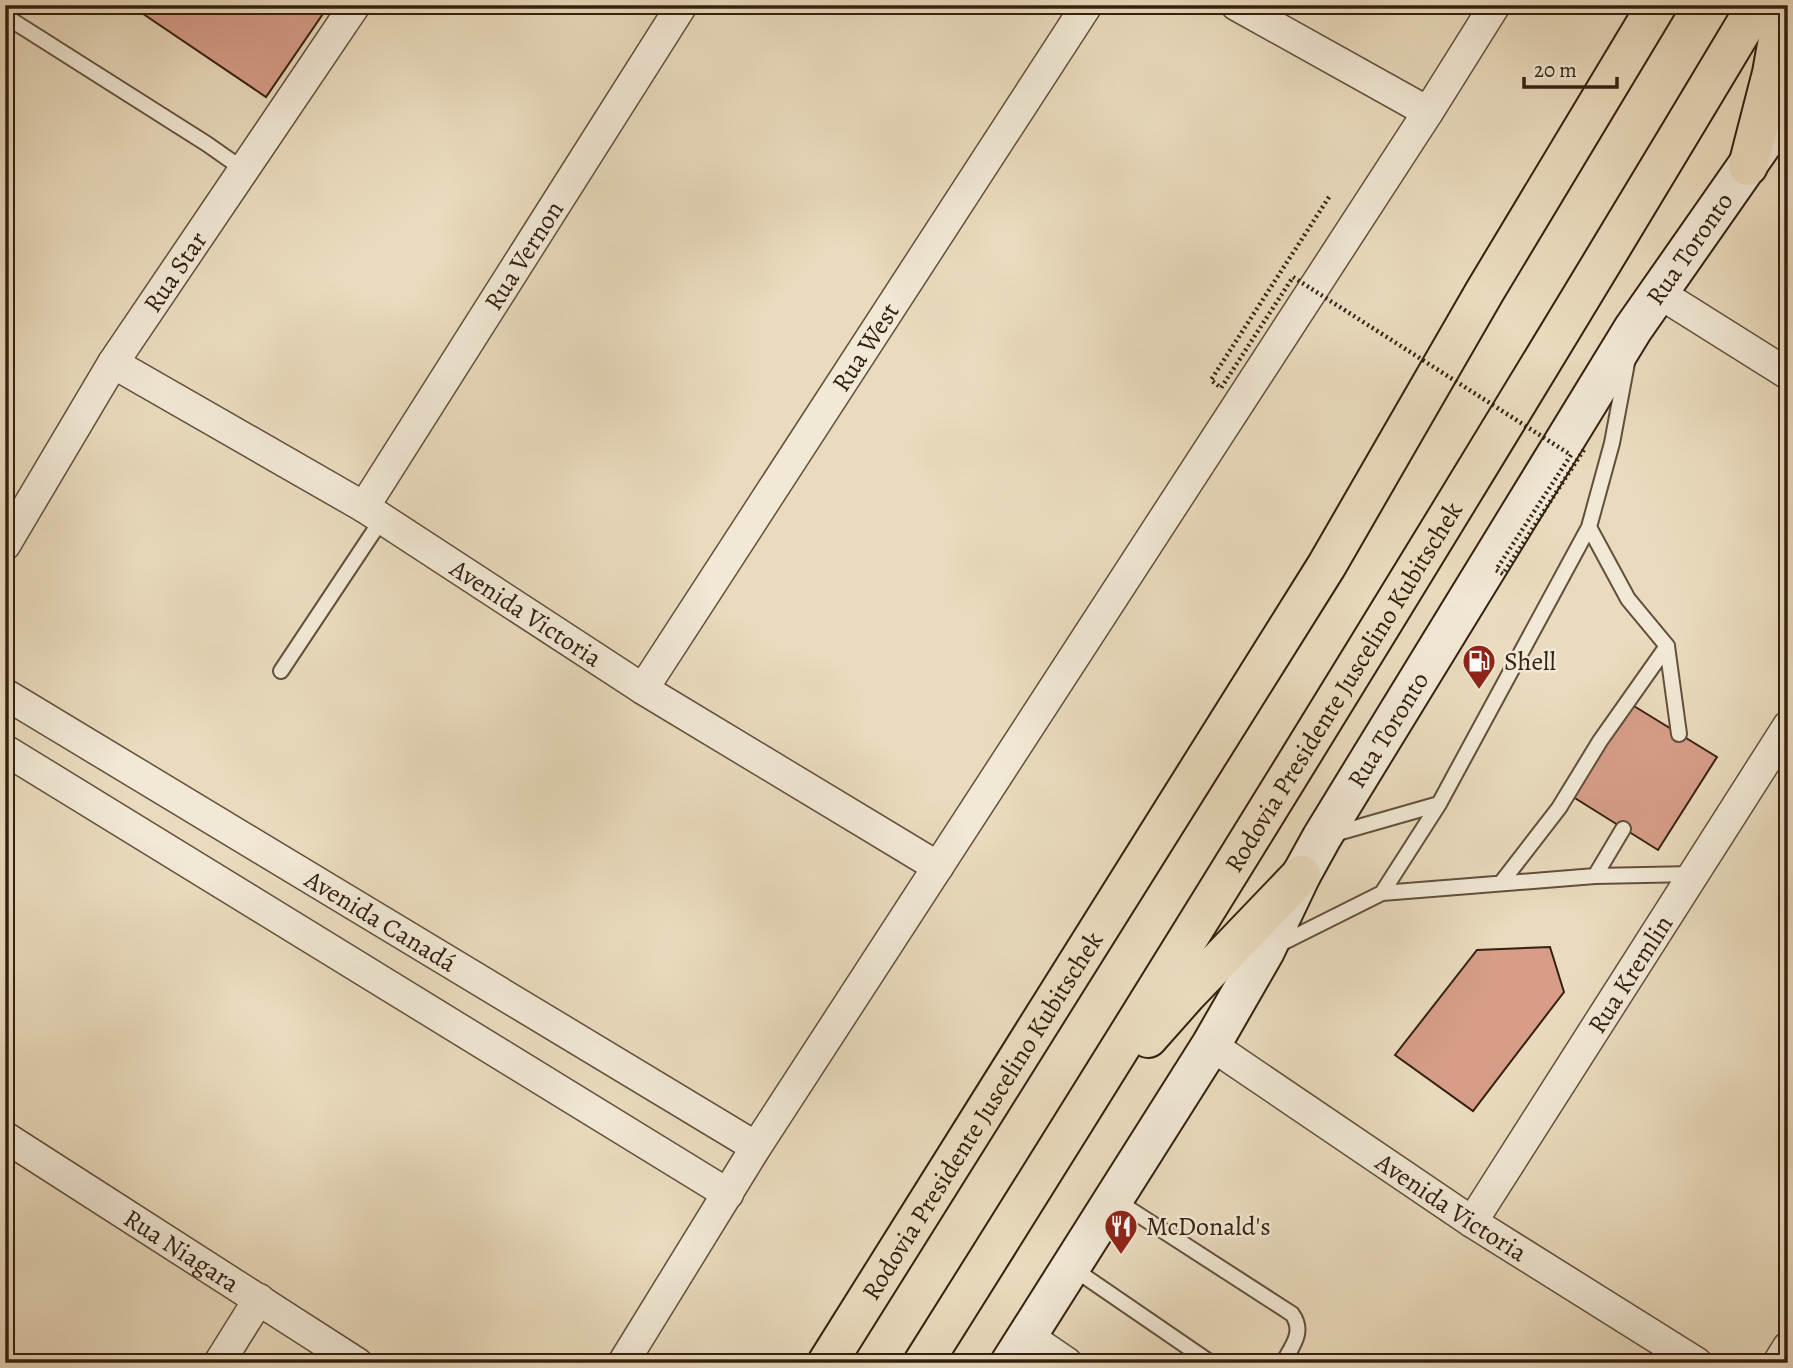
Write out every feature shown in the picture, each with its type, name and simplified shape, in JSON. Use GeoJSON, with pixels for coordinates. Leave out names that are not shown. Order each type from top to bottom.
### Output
{"type":"FeatureCollection","features":[{"type":"Feature","properties":{"kind":"highway","name":"Rodovia Presidente Juscelino Kubitschek"},"geometry":{"type":"LineString","coordinates":[[827,1363],[1327,565],[1485,290],[1657,5]]}},
{"type":"Feature","properties":{"kind":"highway","name":"Rodovia Presidente Juscelino Kubitschek"},"geometry":{"type":"LineString","coordinates":[[923,1363],[1497,438],[1757,5]]}},
{"type":"Feature","properties":{"kind":"highway"},"geometry":{"type":"LineString","coordinates":[[1748,166],[1772,73],[1784,5]]}},
{"type":"Feature","properties":{"kind":"highway"},"geometry":{"type":"LineString","coordinates":[[1090,1097],[1301,875]]}},
{"type":"Feature","properties":{"kind":"main road","name":"Rua Toronto"},"geometry":{"type":"LineString","coordinates":[[1018,1349],[1211,1045],[1265,951],[1322,837],[1633,329],[1788,107]]}},
{"type":"Feature","properties":{"kind":"street","name":"Rua Star"},"geometry":{"type":"LineString","coordinates":[[5,545],[113,363],[355,5]]}},
{"type":"Feature","properties":{"kind":"street","name":"Rua Vernon"},"geometry":{"type":"LineString","coordinates":[[373,513],[682,5]]}},
{"type":"Feature","properties":{"kind":"street","name":"Rua West"},"geometry":{"type":"LineString","coordinates":[[642,689],[1087,5]]}},
{"type":"Feature","properties":{"kind":"street"},"geometry":{"type":"LineString","coordinates":[[1236,5],[1429,112]]}},
{"type":"Feature","properties":{"kind":"street"},"geometry":{"type":"LineString","coordinates":[[623,1363],[756,1147],[1429,112],[1495,5]]}},
{"type":"Feature","properties":{"kind":"street"},"geometry":{"type":"LineString","coordinates":[[1659,293],[1788,373]]}},
{"type":"Feature","properties":{"kind":"street","name":"Avenida Victoria"},"geometry":{"type":"LineString","coordinates":[[113,363],[373,513],[642,689],[939,867]]}},
{"type":"Feature","properties":{"kind":"street","name":"Avenida Canadá"},"geometry":{"type":"LineString","coordinates":[[5,694],[756,1147]]}},
{"type":"Feature","properties":{"kind":"street","name":"Rua Kremlin"},"geometry":{"type":"LineString","coordinates":[[1472,1222],[1788,726]]}},
{"type":"Feature","properties":{"kind":"street","name":"Avenida Canadá"},"geometry":{"type":"LineString","coordinates":[[5,750],[728,1194]]}},
{"type":"Feature","properties":{"kind":"street","name":"Avenida Victoria"},"geometry":{"type":"LineString","coordinates":[[1211,1045],[1472,1222],[1697,1363]]}},
{"type":"Feature","properties":{"kind":"street","name":"Rua Niagara"},"geometry":{"type":"LineString","coordinates":[[5,1137],[357,1363]]}},
{"type":"Feature","properties":{"kind":"street"},"geometry":{"type":"LineString","coordinates":[[219,1363],[259,1299]]}},
{"type":"Feature","properties":{"kind":"street"},"geometry":{"type":"LineString","coordinates":[[1778,1363],[1788,1347]]}},
{"type":"Feature","properties":{"kind":"street"},"geometry":{"type":"LineString","coordinates":[[1018,1349],[1067,1363]]}},
{"type":"Feature","properties":{"kind":"lane"},"geometry":{"type":"LineString","coordinates":[[5,16],[244,170]]}},
{"type":"Feature","properties":{"kind":"lane"},"geometry":{"type":"LineString","coordinates":[[1382,892],[1439,804],[1589,527],[1612,443],[1633,329]]}},
{"type":"Feature","properties":{"kind":"lane"},"geometry":{"type":"LineString","coordinates":[[281,671],[373,513]]}},
{"type":"Feature","properties":{"kind":"lane"},"geometry":{"type":"LineString","coordinates":[[1589,527],[1628,599],[1667,646],[1679,734]]}},
{"type":"Feature","properties":{"kind":"lane"},"geometry":{"type":"LineString","coordinates":[[1502,883],[1559,808],[1600,741],[1667,646]]}},
{"type":"Feature","properties":{"kind":"lane"},"geometry":{"type":"LineString","coordinates":[[1322,837],[1439,804]]}},
{"type":"Feature","properties":{"kind":"lane"},"geometry":{"type":"LineString","coordinates":[[1595,876],[1623,829]]}},
{"type":"Feature","properties":{"kind":"lane"},"geometry":{"type":"LineString","coordinates":[[1265,951],[1382,892],[1595,876],[1693,874]]}},
{"type":"Feature","properties":{"kind":"lane"},"geometry":{"type":"LineString","coordinates":[[1113,1198],[1292,1314],[1298,1332],[1283,1363]]}},
{"type":"Feature","properties":{"kind":"lane"},"geometry":{"type":"LineString","coordinates":[[1070,1266],[1211,1363]]}},
{"type":"Feature","properties":{"kind":"path"},"geometry":{"type":"LineString","coordinates":[[1329,197],[1210,380],[1222,388],[1293,277],[1571,455],[1496,570],[1503,575],[1584,449]]}},
{"type":"Feature","properties":{"kind":"building"},"geometry":{"type":"Polygon","coordinates":[[[130,5],[329,5],[266,97],[130,5]]]}},
{"type":"Feature","properties":{"kind":"building"},"geometry":{"type":"Polygon","coordinates":[[[1629,703],[1717,757],[1658,850],[1570,795],[1629,703]]]}},
{"type":"Feature","properties":{"kind":"building"},"geometry":{"type":"Polygon","coordinates":[[[1550,947],[1564,992],[1473,1111],[1395,1055],[1477,950],[1550,947]]]}},
{"type":"Feature","properties":{"kind":"place","name":"Shell"},"geometry":{"type":"Point","coordinates":[1479,691]}},
{"type":"Feature","properties":{"kind":"place","name":"McDonald's"},"geometry":{"type":"Point","coordinates":[1121,1256]}}]}
